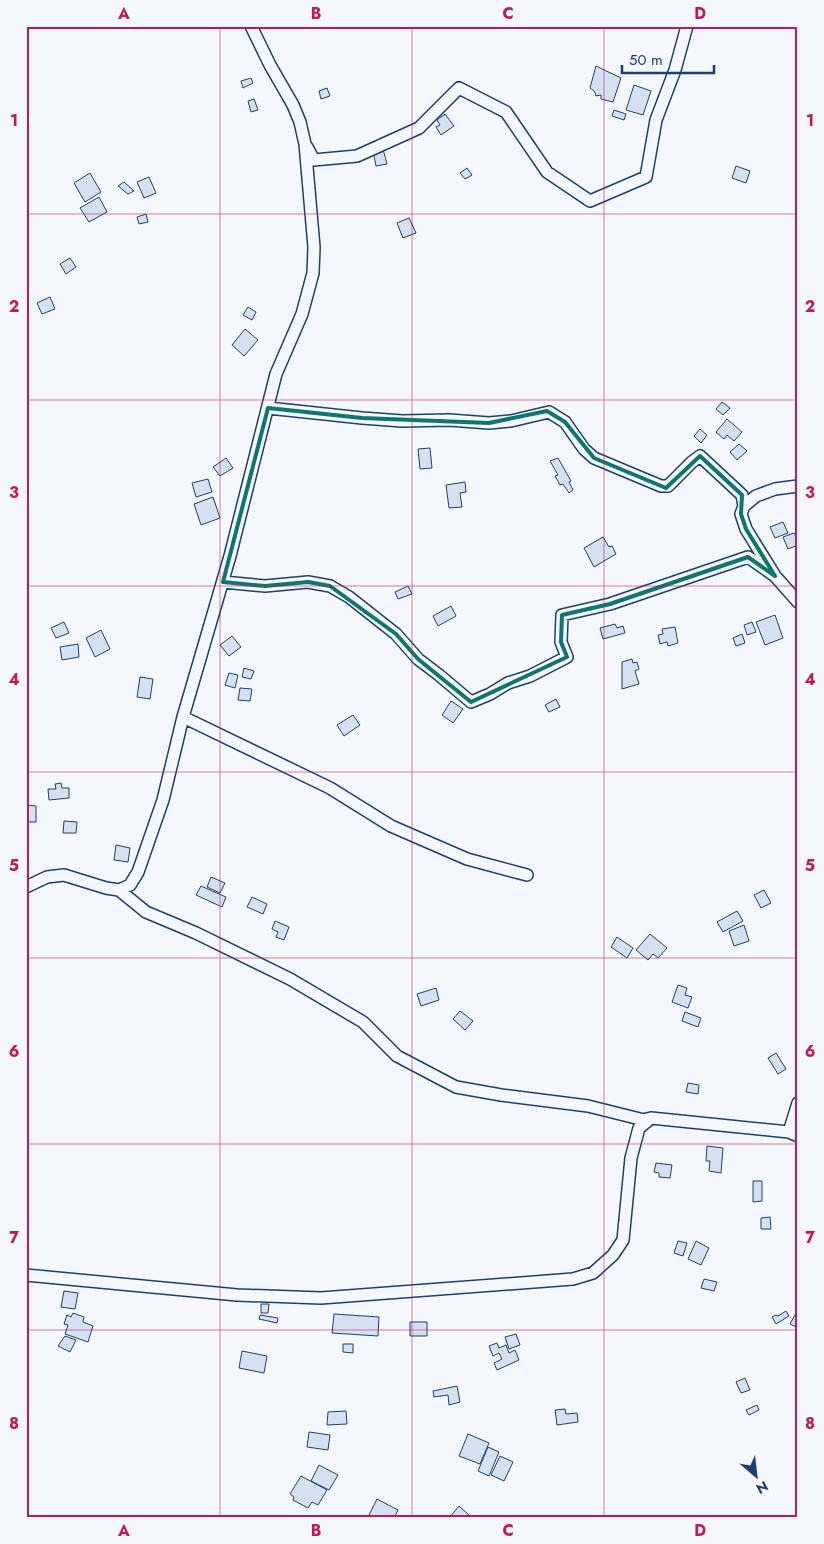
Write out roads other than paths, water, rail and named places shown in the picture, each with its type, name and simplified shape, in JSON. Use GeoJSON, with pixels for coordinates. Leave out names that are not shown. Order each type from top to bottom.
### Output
{"type":"FeatureCollection","features":[{"type":"Feature","properties":{"kind":"street"},"geometry":{"type":"LineString","coordinates":[[119,890],[130,885],[138,872],[163,800],[183,717],[223,582],[276,374],[302,314],[313,273],[314,247],[305,144],[300,122],[252,26]]}},
{"type":"Feature","properties":{"kind":"street"},"geometry":{"type":"LineString","coordinates":[[305,144],[314,160],[357,156],[419,128],[460,88],[506,112],[547,172],[590,202],[646,177],[656,120],[676,70],[687,26]]}},
{"type":"Feature","properties":{"kind":"street"},"geometry":{"type":"LineString","coordinates":[[268,408],[372,419],[402,421],[449,420],[489,423],[511,421],[549,412],[565,422],[584,449],[594,458],[662,486],[668,486],[700,456],[742,495],[744,506]]}},
{"type":"Feature","properties":{"kind":"street"},"geometry":{"type":"LineString","coordinates":[[798,486],[775,489],[756,496],[744,506],[741,514],[746,528],[775,576],[798,602]]}},
{"type":"Feature","properties":{"kind":"street"},"geometry":{"type":"LineString","coordinates":[[223,582],[265,586],[308,582],[330,586],[349,597],[396,634],[418,659],[439,674],[471,702],[490,694],[508,683],[530,676],[567,656],[560,642],[562,615],[610,604],[748,557],[775,576]]}},
{"type":"Feature","properties":{"kind":"street"},"geometry":{"type":"LineString","coordinates":[[183,717],[330,788],[391,826],[467,859],[527,875]]}},
{"type":"Feature","properties":{"kind":"street"},"geometry":{"type":"LineString","coordinates":[[26,887],[47,877],[64,875],[119,890],[146,912],[196,933],[290,979],[363,1022],[397,1056],[456,1087],[501,1095],[588,1106],[644,1120],[651,1118],[794,1134],[798,1104]]}},
{"type":"Feature","properties":{"kind":"street"},"geometry":{"type":"LineString","coordinates":[[26,1275],[237,1295],[321,1298],[573,1279],[593,1274],[613,1255],[623,1240],[631,1158],[639,1128],[651,1118]]}}]}
